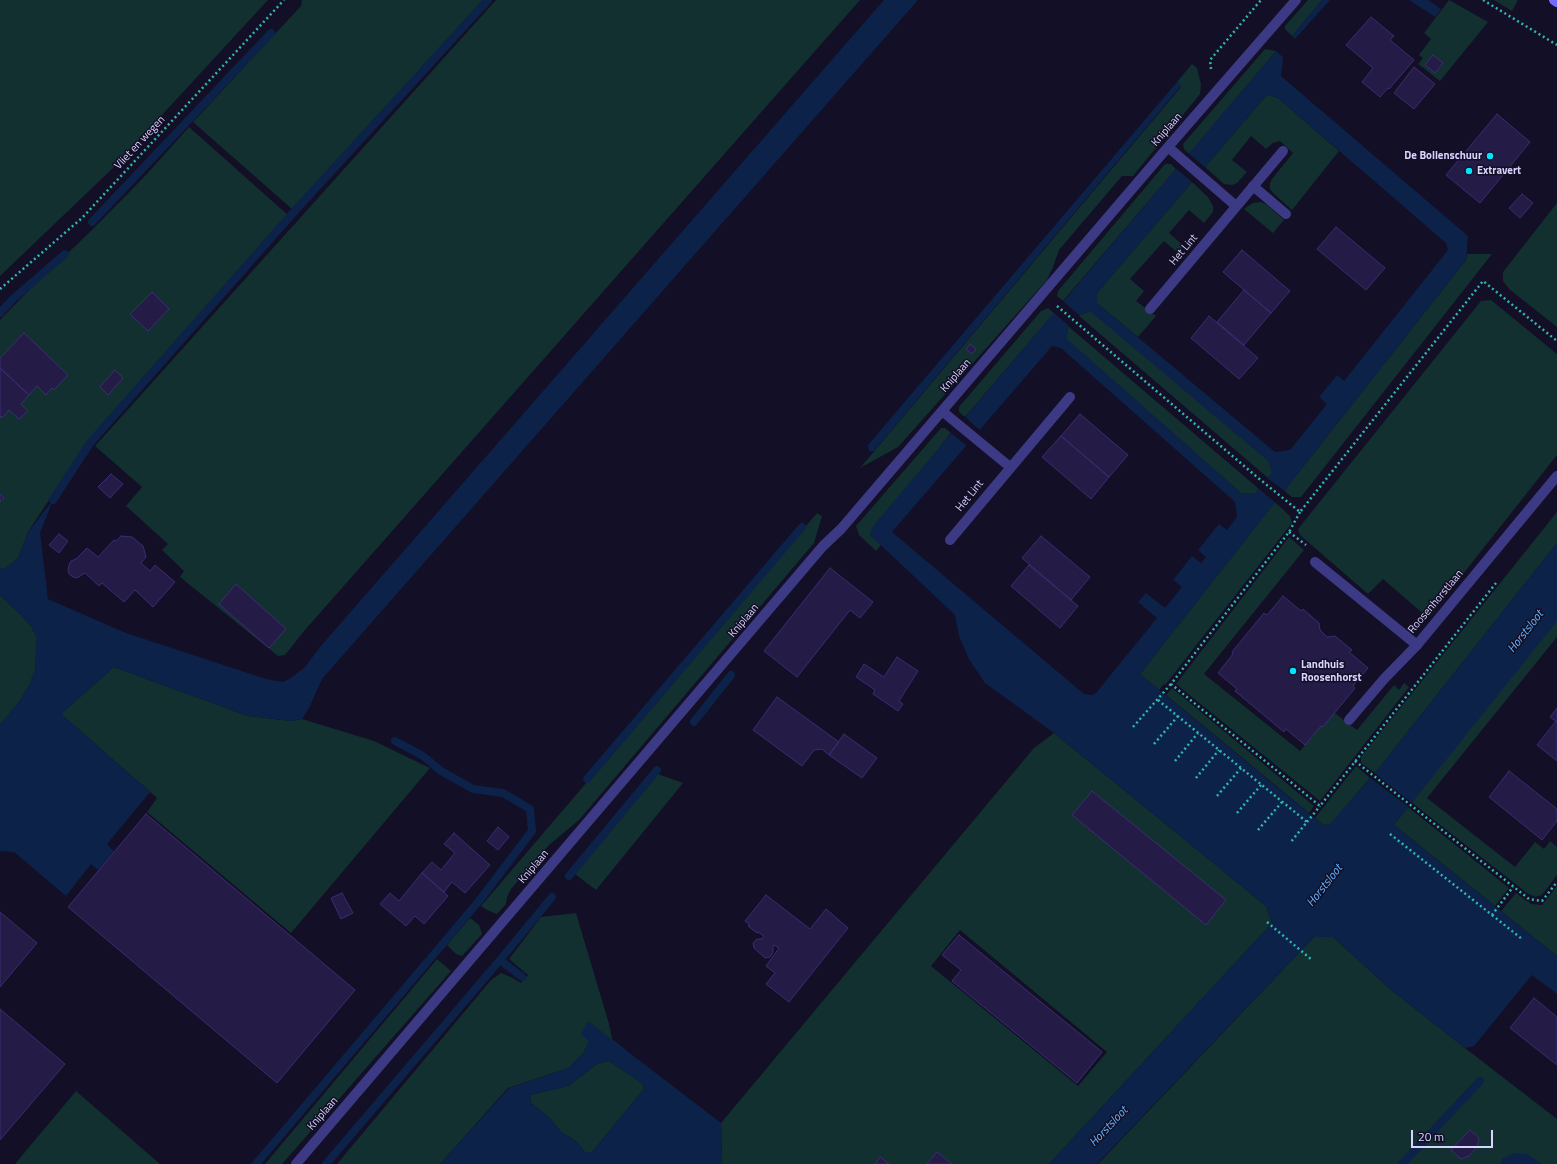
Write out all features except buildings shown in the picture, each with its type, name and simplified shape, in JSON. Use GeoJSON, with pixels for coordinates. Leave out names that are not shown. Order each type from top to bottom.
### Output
{"type":"FeatureCollection","features":[{"type":"Feature","properties":{"kind":"street","name":"Kniplaan"},"geometry":{"type":"LineString","coordinates":[[296,1164],[823,546],[841,529],[1296,0]]}},
{"type":"Feature","properties":{"kind":"street"},"geometry":{"type":"LineString","coordinates":[[1168,147],[1236,206]]}},
{"type":"Feature","properties":{"kind":"street","name":"Het Lint"},"geometry":{"type":"LineString","coordinates":[[1150,309],[1283,151]]}},
{"type":"Feature","properties":{"kind":"street"},"geometry":{"type":"LineString","coordinates":[[1254,186],[1286,214]]}},
{"type":"Feature","properties":{"kind":"street","name":"Het Lint"},"geometry":{"type":"LineString","coordinates":[[950,540],[1070,397]]}},
{"type":"Feature","properties":{"kind":"street"},"geometry":{"type":"LineString","coordinates":[[942,411],[1010,467]]}},
{"type":"Feature","properties":{"kind":"street","name":"Roosenhorstlaan"},"geometry":{"type":"LineString","coordinates":[[1316,562],[1417,645],[1557,476]]}},
{"type":"Feature","properties":{"kind":"street"},"geometry":{"type":"LineString","coordinates":[[1349,720],[1384,679],[1417,645]]}},
{"type":"Feature","properties":{"kind":"path","name":"Vliet en wegen"},"geometry":{"type":"LineString","coordinates":[[0,290],[82,218],[284,0]]}},
{"type":"Feature","properties":{"kind":"path"},"geometry":{"type":"LineString","coordinates":[[1213,96],[1210,60],[1261,0]]}},
{"type":"Feature","properties":{"kind":"path"},"geometry":{"type":"LineString","coordinates":[[1483,0],[1557,45]]}},
{"type":"Feature","properties":{"kind":"path"},"geometry":{"type":"LineString","coordinates":[[1133,727],[1157,698],[1158,700],[1171,684],[1290,532],[1300,512],[1483,281],[1557,341]]}},
{"type":"Feature","properties":{"kind":"path"},"geometry":{"type":"LineString","coordinates":[[1052,302],[1300,512]]}},
{"type":"Feature","properties":{"kind":"path"},"geometry":{"type":"LineString","coordinates":[[1290,843],[1498,581]]}},
{"type":"Feature","properties":{"kind":"path"},"geometry":{"type":"LineString","coordinates":[[1171,684],[1320,806]]}},
{"type":"Feature","properties":{"kind":"path"},"geometry":{"type":"LineString","coordinates":[[1158,700],[1307,822]]}},
{"type":"Feature","properties":{"kind":"path"},"geometry":{"type":"LineString","coordinates":[[1154,744],[1178,716]]}},
{"type":"Feature","properties":{"kind":"path"},"geometry":{"type":"LineString","coordinates":[[1174,761],[1198,733]]}},
{"type":"Feature","properties":{"kind":"path"},"geometry":{"type":"LineString","coordinates":[[1196,778],[1219,750]]}},
{"type":"Feature","properties":{"kind":"path"},"geometry":{"type":"LineString","coordinates":[[1355,761],[1528,899],[1542,901],[1557,882]]}},
{"type":"Feature","properties":{"kind":"path"},"geometry":{"type":"LineString","coordinates":[[1217,796],[1241,768]]}},
{"type":"Feature","properties":{"kind":"path"},"geometry":{"type":"LineString","coordinates":[[1238,813],[1261,785]]}},
{"type":"Feature","properties":{"kind":"path"},"geometry":{"type":"LineString","coordinates":[[1258,830],[1282,802]]}},
{"type":"Feature","properties":{"kind":"path"},"geometry":{"type":"LineString","coordinates":[[1390,834],[1522,939]]}},
{"type":"Feature","properties":{"kind":"path"},"geometry":{"type":"LineString","coordinates":[[1492,915],[1514,887]]}},
{"type":"Feature","properties":{"kind":"path"},"geometry":{"type":"LineString","coordinates":[[1267,922],[1312,960]]}},
{"type":"Feature","properties":{"kind":"green space"},"geometry":{"type":"Polygon","coordinates":[[[0,0],[268,0],[113,168],[0,276],[0,0]]]}},
{"type":"Feature","properties":{"kind":"green space"},"geometry":{"type":"Polygon","coordinates":[[[302,0],[483,0],[292,209],[193,122],[301,6],[302,0]]]}},
{"type":"Feature","properties":{"kind":"green space"},"geometry":{"type":"Polygon","coordinates":[[[496,0],[860,0],[305,630],[285,655],[278,656],[180,577],[184,571],[162,550],[168,544],[126,506],[142,487],[95,446],[496,0]]]}},
{"type":"Feature","properties":{"kind":"green space"},"geometry":{"type":"Polygon","coordinates":[[[1308,0],[1322,0],[1292,36],[1285,29],[1285,26],[1308,0]]]}},
{"type":"Feature","properties":{"kind":"green space"},"geometry":{"type":"Polygon","coordinates":[[[1449,0],[1488,22],[1440,81],[1418,64],[1423,58],[1419,55],[1431,39],[1424,33],[1449,0]]]}},
{"type":"Feature","properties":{"kind":"green space"},"geometry":{"type":"Polygon","coordinates":[[[1494,0],[1518,0],[1512,11],[1494,0]]]}},
{"type":"Feature","properties":{"kind":"green space"},"geometry":{"type":"Polygon","coordinates":[[[1265,49],[1276,51],[1189,154],[1184,149],[1183,144],[1265,49]]]}},
{"type":"Feature","properties":{"kind":"green space"},"geometry":{"type":"Polygon","coordinates":[[[1192,64],[1197,68],[1201,84],[1200,94],[1133,176],[1122,176],[1059,250],[1047,280],[898,447],[860,468],[1181,87],[1177,82],[1192,64]]]}},
{"type":"Feature","properties":{"kind":"green space"},"geometry":{"type":"Polygon","coordinates":[[[1269,95],[1278,98],[1339,151],[1292,210],[1270,189],[1272,179],[1293,153],[1280,141],[1273,143],[1266,149],[1251,136],[1232,160],[1247,172],[1237,183],[1232,185],[1224,184],[1205,167],[1265,97],[1269,95]]]}},
{"type":"Feature","properties":{"kind":"green space"},"geometry":{"type":"Polygon","coordinates":[[[189,127],[289,216],[87,442],[28,532],[18,558],[5,569],[0,568],[0,320],[145,176],[189,127]]]}},
{"type":"Feature","properties":{"kind":"green space"},"geometry":{"type":"Polygon","coordinates":[[[1165,164],[1171,164],[1176,169],[1063,301],[1057,296],[1058,291],[1165,164]]]}},
{"type":"Feature","properties":{"kind":"green space"},"geometry":{"type":"Polygon","coordinates":[[[1192,182],[1208,197],[1213,206],[1213,212],[1204,223],[1189,210],[1169,233],[1184,246],[1178,253],[1164,241],[1130,279],[1144,291],[1136,301],[1156,316],[1138,337],[1097,303],[1097,293],[1192,182]]]}},
{"type":"Feature","properties":{"kind":"green space"},"geometry":{"type":"Polygon","coordinates":[[[1260,202],[1266,204],[1284,220],[1273,233],[1244,209],[1253,203],[1260,202]]]}},
{"type":"Feature","properties":{"kind":"green space"},"geometry":{"type":"Polygon","coordinates":[[[1557,203],[1557,327],[1509,289],[1503,281],[1503,272],[1557,203]]]}},
{"type":"Feature","properties":{"kind":"green space"},"geometry":{"type":"Polygon","coordinates":[[[1467,254],[1492,254],[1301,497],[1292,497],[1284,491],[1466,260],[1467,254]]]}},
{"type":"Feature","properties":{"kind":"green space"},"geometry":{"type":"Polygon","coordinates":[[[1491,300],[1557,354],[1557,455],[1433,612],[1427,617],[1383,579],[1368,594],[1300,535],[1298,529],[1481,301],[1491,300]]]}},
{"type":"Feature","properties":{"kind":"green space"},"geometry":{"type":"Polygon","coordinates":[[[1048,308],[1054,313],[965,417],[959,412],[959,407],[1041,311],[1048,308]]]}},
{"type":"Feature","properties":{"kind":"green space"},"geometry":{"type":"Polygon","coordinates":[[[1091,311],[1269,461],[1272,473],[1268,478],[1078,315],[1091,311]]]}},
{"type":"Feature","properties":{"kind":"green space"},"geometry":{"type":"Polygon","coordinates":[[[1068,326],[1259,489],[1256,493],[1241,493],[1066,339],[1068,326]]]}},
{"type":"Feature","properties":{"kind":"green space"},"geometry":{"type":"Polygon","coordinates":[[[941,428],[945,428],[951,433],[870,535],[881,545],[876,551],[859,535],[856,526],[941,428]]]}},
{"type":"Feature","properties":{"kind":"green space"},"geometry":{"type":"Polygon","coordinates":[[[1275,502],[1290,516],[1292,523],[1165,685],[1164,684],[1159,690],[1140,674],[1275,502]]]}},
{"type":"Feature","properties":{"kind":"green space"},"geometry":{"type":"Polygon","coordinates":[[[1557,512],[1557,543],[1375,773],[1361,763],[1361,757],[1557,512]]]}},
{"type":"Feature","properties":{"kind":"green space"},"geometry":{"type":"Polygon","coordinates":[[[817,513],[822,516],[814,543],[579,820],[549,845],[511,889],[507,897],[506,904],[497,914],[481,906],[817,513]]]}},
{"type":"Feature","properties":{"kind":"green space"},"geometry":{"type":"Polygon","coordinates":[[[1289,537],[1304,550],[1204,674],[1300,751],[1332,711],[1357,730],[1394,685],[1399,690],[1404,683],[1409,687],[1320,801],[1176,684],[1289,537]]]}},
{"type":"Feature","properties":{"kind":"green space"},"geometry":{"type":"Polygon","coordinates":[[[0,595],[31,626],[37,638],[35,669],[30,684],[19,702],[0,725],[0,595]]]}},
{"type":"Feature","properties":{"kind":"green space"},"geometry":{"type":"Polygon","coordinates":[[[1557,620],[1557,637],[1427,798],[1515,867],[1535,842],[1544,849],[1550,841],[1557,847],[1557,875],[1542,895],[1535,897],[1527,893],[1411,802],[1557,620]]]}},
{"type":"Feature","properties":{"kind":"green space"},"geometry":{"type":"Polygon","coordinates":[[[114,667],[248,716],[291,721],[302,719],[374,741],[430,768],[291,933],[147,812],[157,798],[61,714],[114,667]]]}},
{"type":"Feature","properties":{"kind":"green space"},"geometry":{"type":"Polygon","coordinates":[[[1172,688],[1314,806],[1309,813],[1166,695],[1172,688]]]}},
{"type":"Feature","properties":{"kind":"green space"},"geometry":{"type":"Polygon","coordinates":[[[1054,733],[1266,906],[1272,923],[1049,1164],[722,1163],[721,1123],[1034,748],[1054,733]],[[960,930],[931,966],[1078,1086],[1107,1052],[960,930]]]}},
{"type":"Feature","properties":{"kind":"green space"},"geometry":{"type":"Polygon","coordinates":[[[1356,766],[1370,778],[1331,824],[1323,825],[1315,818],[1356,766]]]}},
{"type":"Feature","properties":{"kind":"green space"},"geometry":{"type":"Polygon","coordinates":[[[658,774],[683,783],[596,890],[575,874],[658,774]]]}},
{"type":"Feature","properties":{"kind":"green space"},"geometry":{"type":"Polygon","coordinates":[[[1408,807],[1509,888],[1495,906],[1394,825],[1408,807]]]}},
{"type":"Feature","properties":{"kind":"green space"},"geometry":{"type":"Polygon","coordinates":[[[1557,886],[1557,956],[1501,911],[1516,893],[1531,904],[1542,905],[1557,886]]]}},
{"type":"Feature","properties":{"kind":"green space"},"geometry":{"type":"Polygon","coordinates":[[[576,913],[609,1024],[612,1039],[626,1050],[589,1042],[584,1052],[569,1068],[508,1088],[440,1164],[337,1164],[491,980],[501,973],[521,983],[528,975],[509,959],[541,917],[576,913]]]}},
{"type":"Feature","properties":{"kind":"green space"},"geometry":{"type":"Polygon","coordinates":[[[470,918],[479,925],[482,934],[462,956],[456,954],[447,945],[470,918]]]}},
{"type":"Feature","properties":{"kind":"green space"},"geometry":{"type":"Polygon","coordinates":[[[1314,937],[1333,937],[1390,989],[1557,1119],[1557,1164],[1098,1164],[1314,937]]]}},
{"type":"Feature","properties":{"kind":"green space"},"geometry":{"type":"Polygon","coordinates":[[[437,959],[451,971],[282,1164],[265,1164],[437,959]]]}},
{"type":"Feature","properties":{"kind":"green space"},"geometry":{"type":"Polygon","coordinates":[[[609,1061],[642,1083],[644,1089],[592,1152],[585,1152],[577,1142],[560,1131],[550,1118],[531,1103],[530,1095],[568,1086],[597,1064],[609,1061]]]}},
{"type":"Feature","properties":{"kind":"green space"},"geometry":{"type":"Polygon","coordinates":[[[76,1091],[160,1164],[15,1164],[76,1091]]]}},
{"type":"Feature","properties":{"kind":"water"},"geometry":{"type":"Polygon","coordinates":[[[884,0],[918,0],[322,679],[309,708],[302,719],[291,721],[248,716],[114,667],[61,714],[150,792],[107,844],[114,851],[98,870],[91,864],[66,896],[14,852],[0,851],[0,725],[19,702],[30,684],[35,669],[37,638],[31,626],[0,595],[0,568],[5,569],[18,558],[28,532],[53,500],[40,533],[48,599],[126,633],[266,679],[283,682],[291,678],[305,667],[320,647],[884,0]]]}},
{"type":"Feature","properties":{"kind":"water"},"geometry":{"type":"Polygon","coordinates":[[[1322,0],[1330,0],[1295,39],[1292,36],[1322,0]]]}},
{"type":"Feature","properties":{"kind":"water"},"geometry":{"type":"Polygon","coordinates":[[[1409,0],[1428,0],[1441,9],[1435,17],[1409,0]]]}},
{"type":"Feature","properties":{"kind":"water","name":"Horstsloot"},"geometry":{"type":"Polygon","coordinates":[[[1276,51],[1283,57],[1281,76],[1468,236],[1466,260],[1140,674],[1323,825],[1330,824],[1375,773],[1557,543],[1557,621],[1394,825],[1557,956],[1557,994],[1532,975],[1474,1046],[1465,1048],[1390,989],[1333,937],[1314,937],[1097,1164],[1049,1164],[1272,923],[1266,906],[1054,733],[985,683],[969,659],[959,636],[955,615],[870,535],[871,530],[1276,51]],[[1269,95],[1265,97],[1097,293],[1097,303],[1275,452],[1290,450],[1327,404],[1319,397],[1337,375],[1344,381],[1448,250],[1446,243],[1278,98],[1269,95]],[[1090,311],[1078,315],[1068,326],[1067,339],[1241,493],[1256,493],[1272,473],[1268,461],[1090,311]],[[1052,346],[892,532],[1084,694],[1091,695],[1096,693],[1157,618],[1138,602],[1146,593],[1165,608],[1182,587],[1173,580],[1192,556],[1201,563],[1206,557],[1198,550],[1219,524],[1227,530],[1237,517],[1235,502],[1061,348],[1052,346]]]}},
{"type":"Feature","properties":{"kind":"water"},"geometry":{"type":"Polygon","coordinates":[[[1177,82],[1181,86],[874,451],[869,451],[868,445],[1177,82]]]}},
{"type":"Feature","properties":{"kind":"water"},"geometry":{"type":"Polygon","coordinates":[[[588,1021],[721,1123],[722,1163],[724,1164],[440,1164],[509,1088],[569,1068],[584,1052],[589,1042],[581,1034],[588,1021]],[[609,1061],[597,1064],[568,1086],[530,1095],[531,1103],[550,1118],[560,1131],[577,1142],[585,1152],[592,1152],[644,1089],[642,1083],[609,1061]]]}},
{"type":"Feature","properties":{"kind":"water"},"geometry":{"type":"Polygon","coordinates":[[[1513,1153],[1527,1154],[1542,1164],[1500,1164],[1502,1159],[1513,1153]]]}},
{"type":"Feature","properties":{"kind":"pier"},"geometry":{"type":"Polygon","coordinates":[[[1187,152],[1206,168],[1193,183],[1174,167],[1187,152]]]}},
{"type":"Feature","properties":{"kind":"pier"},"geometry":{"type":"Polygon","coordinates":[[[1062,300],[1080,316],[1070,327],[1052,311],[1062,300]]]}},
{"type":"Feature","properties":{"kind":"pier"},"geometry":{"type":"Polygon","coordinates":[[[964,416],[981,431],[968,447],[950,432],[964,416]]]}},
{"type":"Feature","properties":{"kind":"pier"},"geometry":{"type":"Polygon","coordinates":[[[1266,477],[1286,492],[1277,504],[1258,488],[1266,477]]]}},
{"type":"Feature","properties":{"kind":"pier"},"geometry":{"type":"Polygon","coordinates":[[[1373,772],[1413,804],[1410,808],[1369,777],[1373,772]]]}},
{"type":"Feature","properties":{"kind":"waterway"},"geometry":{"type":"LineString","coordinates":[[53,500],[90,443],[293,213],[488,0]]}},
{"type":"Feature","properties":{"kind":"waterway"},"geometry":{"type":"LineString","coordinates":[[92,222],[271,33]]}},
{"type":"Feature","properties":{"kind":"waterway"},"geometry":{"type":"LineString","coordinates":[[0,313],[13,299],[65,254]]}},
{"type":"Feature","properties":{"kind":"waterway"},"geometry":{"type":"LineString","coordinates":[[587,779],[802,527]]}},
{"type":"Feature","properties":{"kind":"waterway"},"geometry":{"type":"LineString","coordinates":[[694,722],[731,675]]}},
{"type":"Feature","properties":{"kind":"waterway"},"geometry":{"type":"LineString","coordinates":[[256,1164],[479,901],[532,831],[530,809],[503,793],[473,789],[441,771],[423,756],[395,741]]}},
{"type":"Feature","properties":{"kind":"waterway"},"geometry":{"type":"LineString","coordinates":[[569,876],[657,770]]}},
{"type":"Feature","properties":{"kind":"waterway"},"geometry":{"type":"LineString","coordinates":[[326,1164],[552,897]]}},
{"type":"Feature","properties":{"kind":"waterway"},"geometry":{"type":"LineString","coordinates":[[500,960],[522,977]]}},
{"type":"Feature","properties":{"kind":"waterway"},"geometry":{"type":"LineString","coordinates":[[1402,1164],[1480,1081]]}},
{"type":"Feature","properties":{"kind":"place","name":"De Bollenschuur"},"geometry":{"type":"Point","coordinates":[1490,156]}},
{"type":"Feature","properties":{"kind":"place","name":"Extravert"},"geometry":{"type":"Point","coordinates":[1469,171]}},
{"type":"Feature","properties":{"kind":"place","name":"Landhuis Roosenhorst"},"geometry":{"type":"Point","coordinates":[1293,671]}}]}
